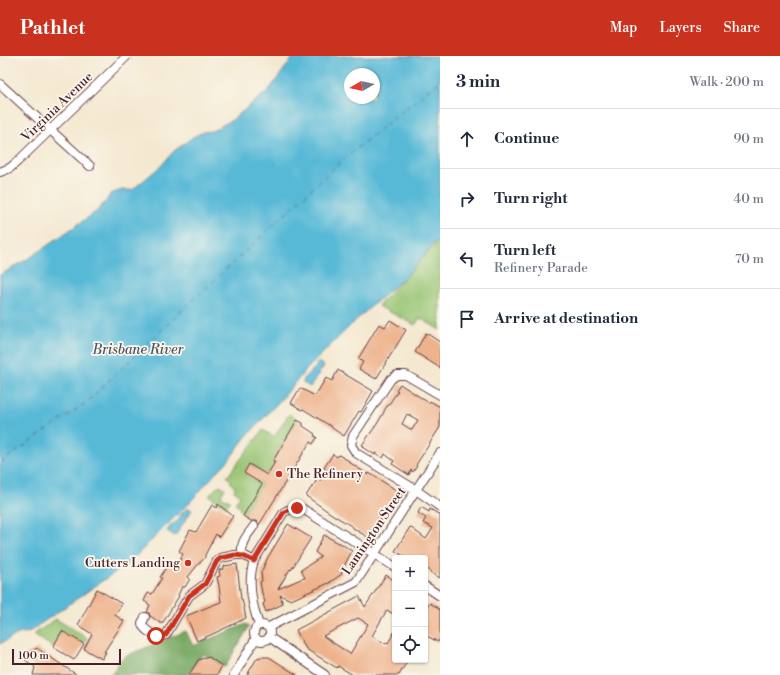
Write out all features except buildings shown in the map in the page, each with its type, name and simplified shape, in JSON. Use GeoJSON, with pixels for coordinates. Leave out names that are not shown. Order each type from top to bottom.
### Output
{"type":"FeatureCollection","features":[{"type":"Feature","properties":{"kind":"street","name":"Virginia Avenue"},"geometry":{"type":"LineString","coordinates":[[0,172],[10,168],[18,161],[127,56]]}},
{"type":"Feature","properties":{"kind":"street"},"geometry":{"type":"LineString","coordinates":[[0,84],[90,166]]}},
{"type":"Feature","properties":{"kind":"street"},"geometry":{"type":"LineString","coordinates":[[440,395],[406,375],[397,375],[391,380],[353,436],[350,445],[356,453],[416,490],[440,507]]}},
{"type":"Feature","properties":{"kind":"street","name":"Lamington Street"},"geometry":{"type":"LineString","coordinates":[[269,627],[356,582],[440,453]]}},
{"type":"Feature","properties":{"kind":"street"},"geometry":{"type":"LineString","coordinates":[[259,625],[250,587],[251,568],[284,512],[297,508],[303,510],[392,565]]}},
{"type":"Feature","properties":{"kind":"street"},"geometry":{"type":"LineString","coordinates":[[243,556],[243,544],[254,526]]}},
{"type":"Feature","properties":{"kind":"street"},"geometry":{"type":"LineString","coordinates":[[145,617],[142,622],[146,629],[156,636],[166,635],[189,596],[205,584],[217,561],[221,558],[235,555],[243,556],[254,561]]}},
{"type":"Feature","properties":{"kind":"street"},"geometry":{"type":"LineString","coordinates":[[428,588],[440,596]]}},
{"type":"Feature","properties":{"kind":"street"},"geometry":{"type":"LineString","coordinates":[[264,624],[269,627],[271,632],[268,639],[263,641],[256,638],[254,631],[259,625],[264,624]]}},
{"type":"Feature","properties":{"kind":"street"},"geometry":{"type":"LineString","coordinates":[[269,637],[325,675]]}},
{"type":"Feature","properties":{"kind":"street"},"geometry":{"type":"LineString","coordinates":[[234,675],[256,638]]}},
{"type":"Feature","properties":{"kind":"green space"},"geometry":{"type":"Polygon","coordinates":[[[440,239],[440,330],[420,318],[415,325],[378,306],[440,239]]]}},
{"type":"Feature","properties":{"kind":"green space"},"geometry":{"type":"Polygon","coordinates":[[[289,414],[297,420],[289,434],[290,436],[288,435],[273,460],[275,462],[267,475],[249,464],[244,473],[262,484],[245,513],[235,504],[240,495],[234,491],[235,487],[230,482],[231,480],[227,477],[263,430],[274,437],[289,414]]]}},
{"type":"Feature","properties":{"kind":"green space"},"geometry":{"type":"Polygon","coordinates":[[[219,485],[225,488],[221,496],[230,501],[226,507],[209,496],[219,485]]]}},
{"type":"Feature","properties":{"kind":"green space"},"geometry":{"type":"Polygon","coordinates":[[[56,619],[87,638],[84,644],[62,631],[53,647],[33,635],[56,619]]]}},
{"type":"Feature","properties":{"kind":"green space"},"geometry":{"type":"Polygon","coordinates":[[[246,624],[249,627],[225,667],[203,654],[187,675],[111,675],[123,657],[186,631],[193,646],[246,624]]]}},
{"type":"Feature","properties":{"kind":"water","name":"Brisbane River"},"geometry":{"type":"Polygon","coordinates":[[[294,56],[440,56],[440,237],[406,276],[356,320],[304,372],[286,394],[245,438],[228,461],[189,503],[131,561],[29,632],[18,634],[0,644],[0,275],[31,257],[97,211],[107,200],[110,194],[122,190],[132,190],[161,166],[174,151],[193,137],[203,132],[212,131],[232,120],[269,90],[294,56]]]}},
{"type":"Feature","properties":{"kind":"water"},"geometry":{"type":"Polygon","coordinates":[[[318,362],[324,366],[310,387],[303,383],[306,376],[315,368],[318,362]]]}},
{"type":"Feature","properties":{"kind":"water"},"geometry":{"type":"Polygon","coordinates":[[[188,508],[192,510],[175,536],[167,531],[171,525],[178,521],[182,513],[188,508]]]}},
{"type":"Feature","properties":{"kind":"ferry route"},"geometry":{"type":"LineString","coordinates":[[0,463],[87,402],[346,157],[440,82]]}},
{"type":"Feature","properties":{"kind":"place","name":"The Refinery"},"geometry":{"type":"Point","coordinates":[279,474]}},
{"type":"Feature","properties":{"kind":"place","name":"Cutters Landing"},"geometry":{"type":"Point","coordinates":[188,563]}},
{"type":"Feature","properties":{"kind":"route"},"geometry":{"type":"LineString","coordinates":[[156,636],[166,635],[189,596],[205,584],[217,561],[221,558],[235,555],[243,556],[254,561],[284,512],[297,508]]}}]}
